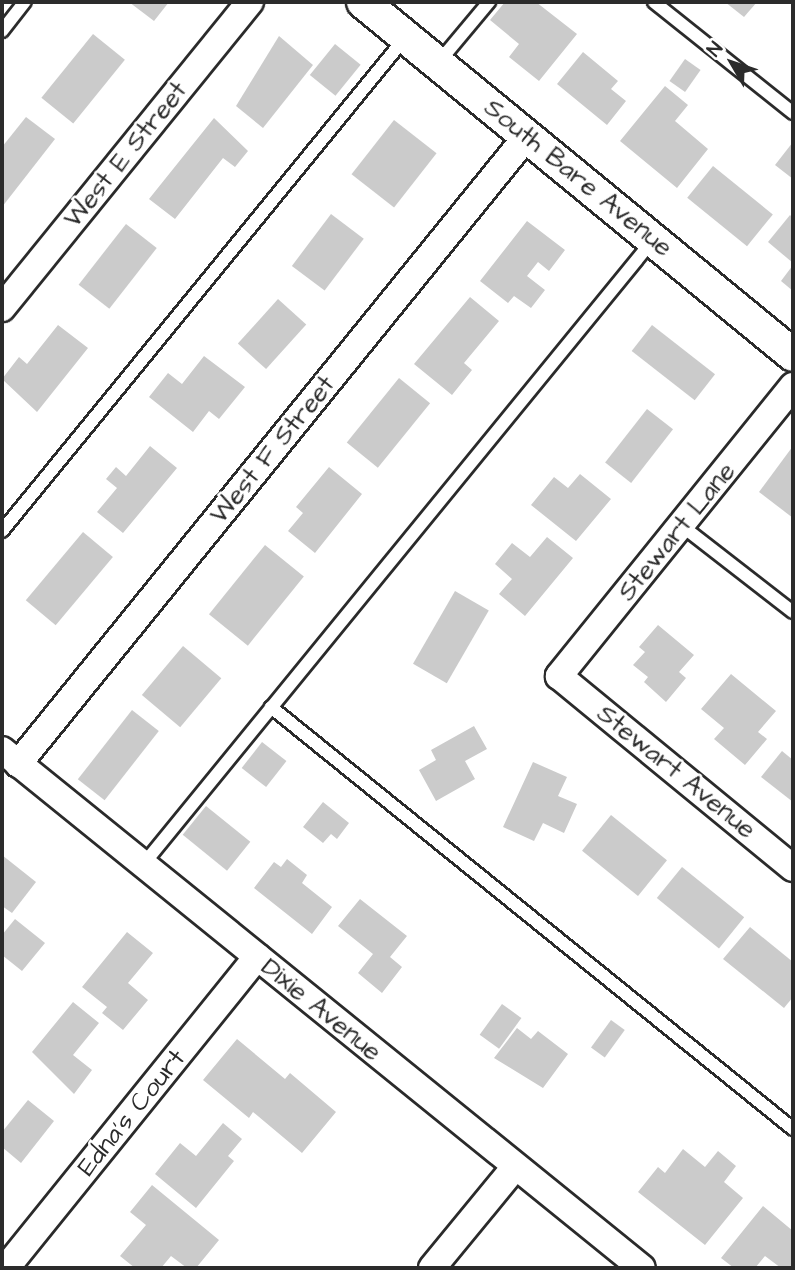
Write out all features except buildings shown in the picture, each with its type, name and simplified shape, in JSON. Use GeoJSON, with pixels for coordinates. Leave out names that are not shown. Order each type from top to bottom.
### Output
{"type":"FeatureCollection","features":[{"type":"Feature","properties":{"kind":"street","name":"West E Street"},"geometry":{"type":"LineString","coordinates":[[2,308],[250,2]]}},
{"type":"Feature","properties":{"kind":"street","name":"South Bare Avenue"},"geometry":{"type":"LineString","coordinates":[[363,2],[793,355]]}},
{"type":"Feature","properties":{"kind":"street","name":"West F Street"},"geometry":{"type":"LineString","coordinates":[[10,757],[527,136]]}},
{"type":"Feature","properties":{"kind":"street","name":"Stewart Lane"},"geometry":{"type":"LineString","coordinates":[[559,676],[793,386]]}},
{"type":"Feature","properties":{"kind":"street","name":"Stewart Avenue"},"geometry":{"type":"LineString","coordinates":[[559,676],[793,868]]}},
{"type":"Feature","properties":{"kind":"street","name":"Dixie Avenue"},"geometry":{"type":"LineString","coordinates":[[10,757],[642,1268]]}},
{"type":"Feature","properties":{"kind":"street","name":"Edna's Court"},"geometry":{"type":"LineString","coordinates":[[6,1268],[257,957]]}},
{"type":"Feature","properties":{"kind":"street"},"geometry":{"type":"LineString","coordinates":[[432,1268],[515,1167]]}},
{"type":"Feature","properties":{"kind":"lane"},"geometry":{"type":"LineString","coordinates":[[2,31],[25,2]]}},
{"type":"Feature","properties":{"kind":"lane"},"geometry":{"type":"LineString","coordinates":[[438,64],[489,2]]}},
{"type":"Feature","properties":{"kind":"lane"},"geometry":{"type":"LineString","coordinates":[[654,2],[793,113]]}},
{"type":"Feature","properties":{"kind":"lane"},"geometry":{"type":"LineString","coordinates":[[2,531],[405,37]]}},
{"type":"Feature","properties":{"kind":"lane"},"geometry":{"type":"LineString","coordinates":[[142,866],[653,240]]}},
{"type":"Feature","properties":{"kind":"lane"},"geometry":{"type":"LineString","coordinates":[[682,526],[793,612]]}},
{"type":"Feature","properties":{"kind":"lane"},"geometry":{"type":"LineString","coordinates":[[271,707],[793,1129]]}}]}
